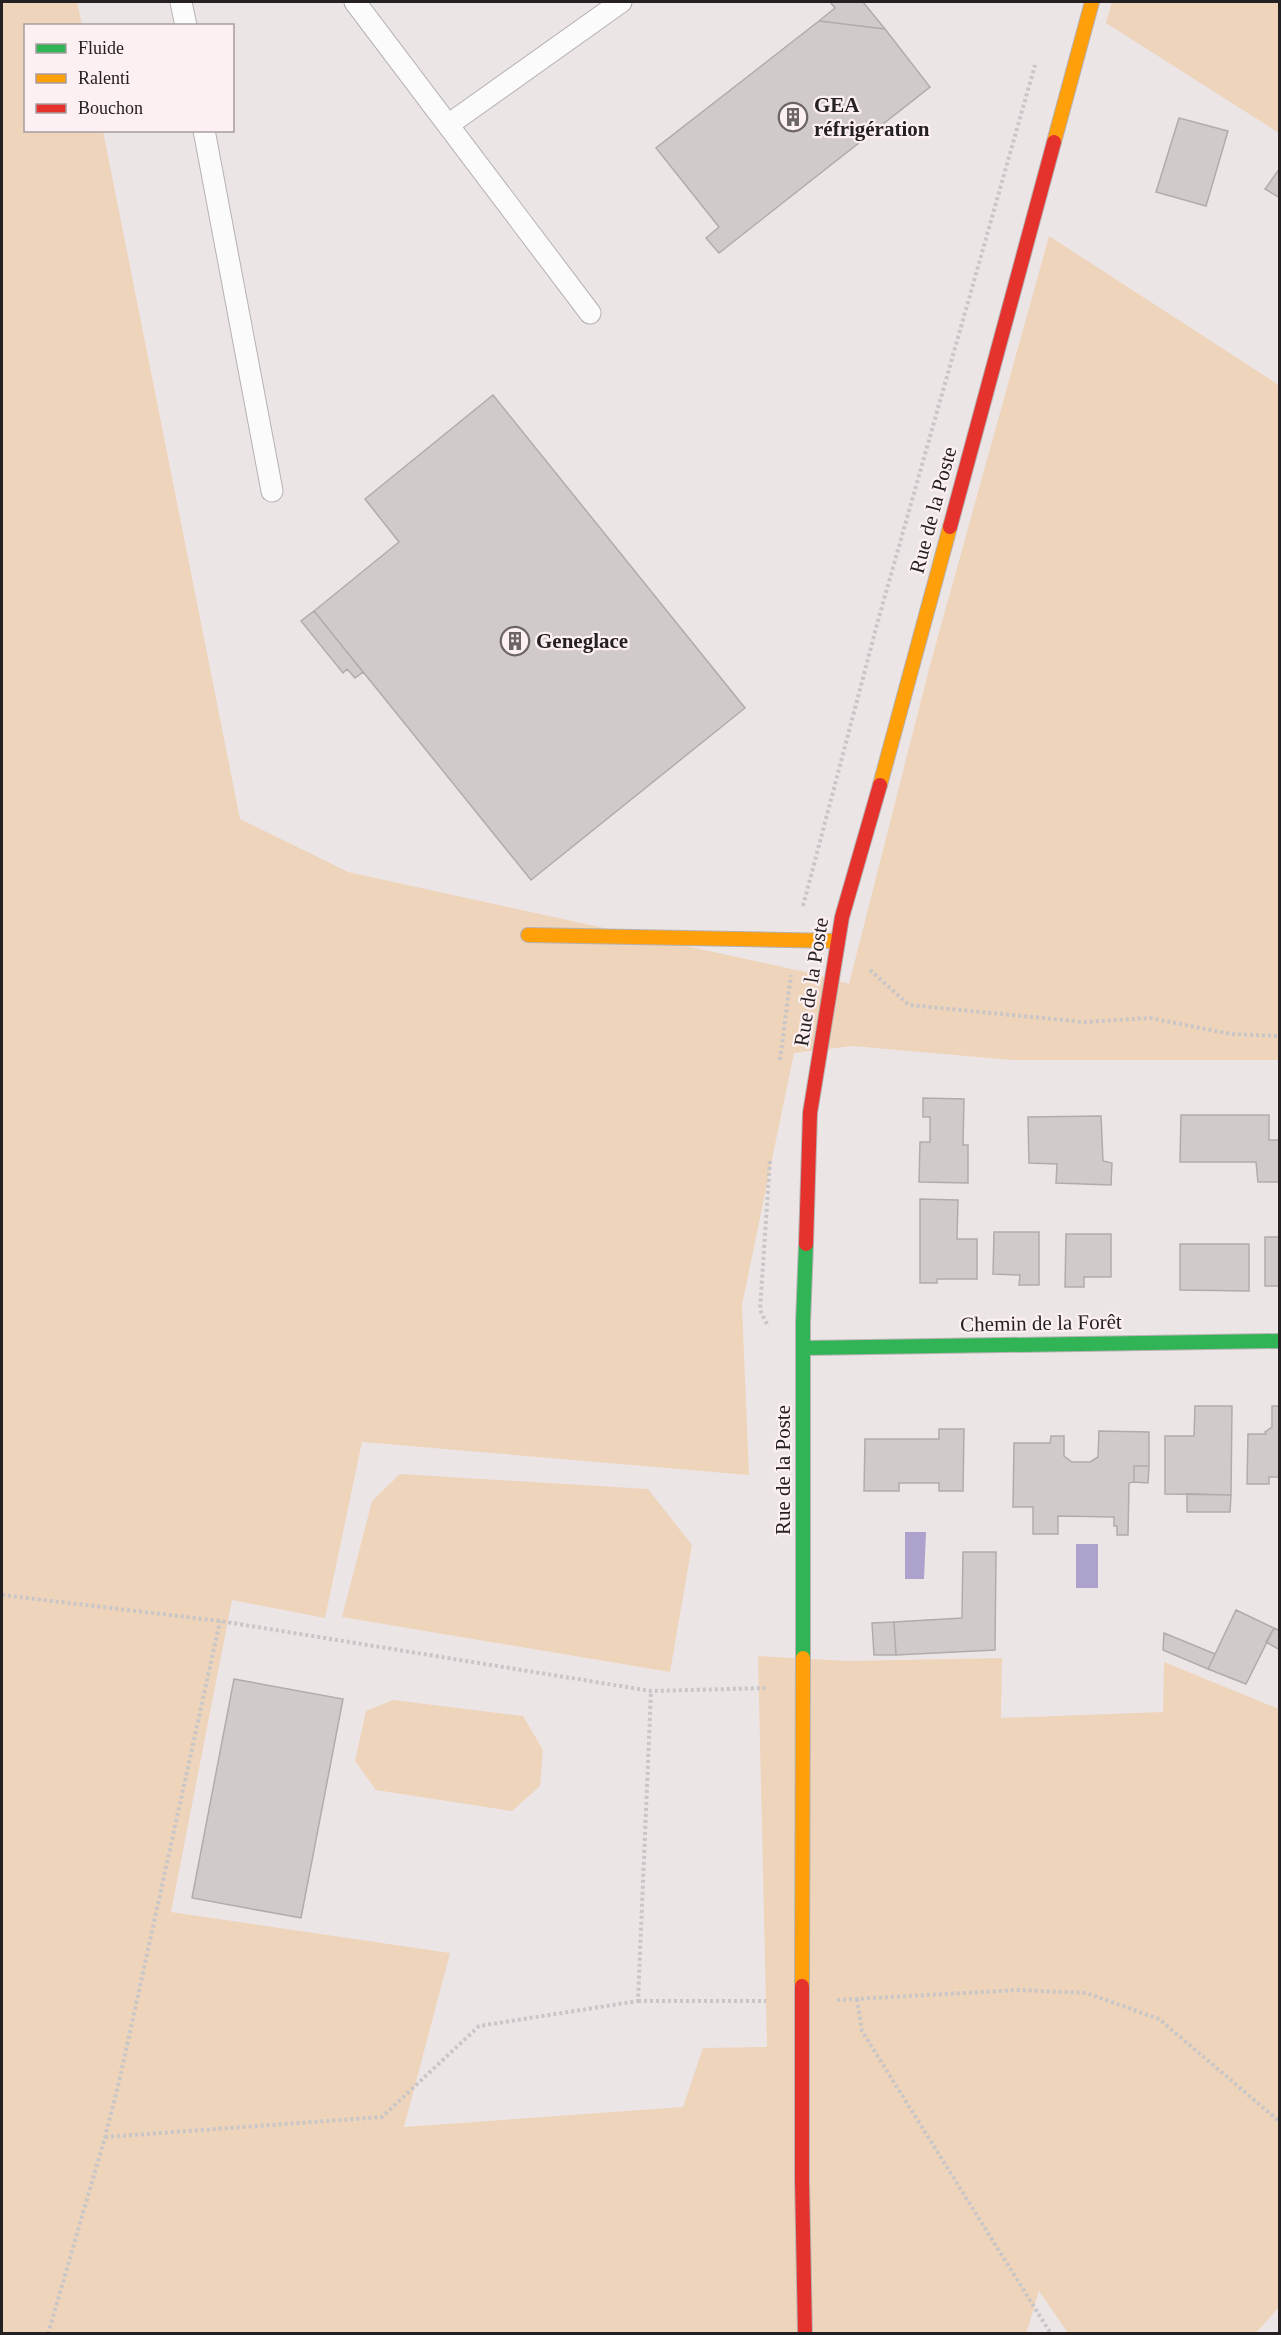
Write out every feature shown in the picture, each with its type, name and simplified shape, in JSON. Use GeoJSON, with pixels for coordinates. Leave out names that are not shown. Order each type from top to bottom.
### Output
{"type":"FeatureCollection","features":[{"type":"Feature","properties":{"kind":"street","name":"Rue de la Poste"},"geometry":{"type":"LineString","coordinates":[[805,2334],[804,1348],[810,1113],[842,917],[1092,2]]}},
{"type":"Feature","properties":{"kind":"street"},"geometry":{"type":"LineString","coordinates":[[528,935],[838,941]]}},
{"type":"Feature","properties":{"kind":"street","name":"Chemin de la Forêt"},"geometry":{"type":"LineString","coordinates":[[804,1348],[1280,1341]]}},
{"type":"Feature","properties":{"kind":"lane"},"geometry":{"type":"LineString","coordinates":[[182,2],[186,24]]}},
{"type":"Feature","properties":{"kind":"lane"},"geometry":{"type":"LineString","coordinates":[[355,2],[590,313]]}},
{"type":"Feature","properties":{"kind":"lane"},"geometry":{"type":"LineString","coordinates":[[448,125],[621,2]]}},
{"type":"Feature","properties":{"kind":"lane"},"geometry":{"type":"LineString","coordinates":[[204,132],[272,491]]}},
{"type":"Feature","properties":{"kind":"path"},"geometry":{"type":"LineString","coordinates":[[838,941],[909,1005],[1084,1022],[1150,1018],[1231,1034],[1280,1036]]}},
{"type":"Feature","properties":{"kind":"path"},"geometry":{"type":"LineString","coordinates":[[2,1595],[220,1621],[651,1691],[804,1688]]}},
{"type":"Feature","properties":{"kind":"path"},"geometry":{"type":"LineString","coordinates":[[48,2334],[105,2137],[220,1621]]}},
{"type":"Feature","properties":{"kind":"path"},"geometry":{"type":"LineString","coordinates":[[638,2001],[651,1691]]}},
{"type":"Feature","properties":{"kind":"path"},"geometry":{"type":"LineString","coordinates":[[105,2137],[382,2117],[479,2026],[638,2001],[803,2002],[1018,1990],[1086,1993],[1159,2019],[1280,2121]]}},
{"type":"Feature","properties":{"kind":"path"},"geometry":{"type":"LineString","coordinates":[[857,1999],[862,2031],[1051,2334]]}},
{"type":"Feature","properties":{"kind":"shaded area"},"geometry":{"type":"Polygon","coordinates":[[[2,2],[77,2],[82,24],[24,24],[24,132],[103,132],[240,819],[348,872],[810,973],[849,984],[929,669],[1049,236],[1279,385],[1279,1060],[1011,1060],[853,1046],[794,1053],[742,1305],[749,1475],[362,1442],[325,1618],[232,1600],[171,1912],[450,1953],[404,2127],[683,2107],[703,2048],[767,2047],[758,1656],[847,1661],[1002,1658],[1001,1718],[1163,1712],[1164,1662],[1279,1709],[1279,2307],[1255,2334],[1068,2333],[1039,2291],[1026,2334],[2,2334],[2,2]]]}},
{"type":"Feature","properties":{"kind":"shaded area"},"geometry":{"type":"Polygon","coordinates":[[[1112,2],[1279,2],[1279,133],[1106,23],[1112,2]]]}},
{"type":"Feature","properties":{"kind":"shaded area"},"geometry":{"type":"Polygon","coordinates":[[[400,1474],[648,1489],[692,1545],[670,1672],[342,1617],[372,1501],[400,1474]]]}},
{"type":"Feature","properties":{"kind":"shaded area"},"geometry":{"type":"Polygon","coordinates":[[[905,1532],[926,1532],[924,1579],[905,1579],[905,1532]]]}},
{"type":"Feature","properties":{"kind":"shaded area"},"geometry":{"type":"Polygon","coordinates":[[[1076,1544],[1098,1544],[1098,1588],[1076,1588],[1076,1544]]]}},
{"type":"Feature","properties":{"kind":"shaded area"},"geometry":{"type":"Polygon","coordinates":[[[393,1700],[523,1716],[543,1750],[540,1786],[512,1811],[376,1790],[355,1761],[366,1711],[393,1700]]]}},
{"type":"Feature","properties":{"kind":"building"},"geometry":{"type":"Polygon","coordinates":[[[830,2],[863,2],[885,29],[819,21],[835,8],[830,2]]]}},
{"type":"Feature","properties":{"kind":"building","name":"GEA réfrigération"},"geometry":{"type":"Polygon","coordinates":[[[819,21],[885,29],[930,87],[719,253],[706,238],[719,227],[656,148],[819,21]]]}},
{"type":"Feature","properties":{"kind":"building"},"geometry":{"type":"Polygon","coordinates":[[[1179,118],[1228,131],[1206,206],[1156,192],[1179,118]]]}},
{"type":"Feature","properties":{"kind":"building"},"geometry":{"type":"Polygon","coordinates":[[[1280,168],[1280,198],[1265,189],[1280,168]]]}},
{"type":"Feature","properties":{"kind":"building","name":"Geneglace"},"geometry":{"type":"Polygon","coordinates":[[[493,395],[745,708],[531,880],[314,611],[399,542],[365,499],[493,395]]]}},
{"type":"Feature","properties":{"kind":"building"},"geometry":{"type":"Polygon","coordinates":[[[314,611],[363,672],[355,678],[347,669],[343,673],[301,621],[314,611]]]}},
{"type":"Feature","properties":{"kind":"building"},"geometry":{"type":"Polygon","coordinates":[[[923,1098],[964,1099],[963,1145],[968,1145],[968,1183],[919,1182],[920,1142],[930,1142],[930,1117],[923,1117],[923,1098]]]}},
{"type":"Feature","properties":{"kind":"building"},"geometry":{"type":"Polygon","coordinates":[[[1181,1115],[1269,1115],[1269,1140],[1280,1140],[1280,1182],[1258,1182],[1256,1162],[1180,1162],[1181,1115]]]}},
{"type":"Feature","properties":{"kind":"building"},"geometry":{"type":"Polygon","coordinates":[[[1101,1116],[1103,1161],[1112,1163],[1111,1185],[1056,1183],[1057,1164],[1029,1163],[1028,1117],[1101,1116]]]}},
{"type":"Feature","properties":{"kind":"building"},"geometry":{"type":"Polygon","coordinates":[[[920,1199],[958,1200],[957,1239],[977,1239],[977,1279],[937,1279],[937,1283],[920,1283],[920,1199]]]}},
{"type":"Feature","properties":{"kind":"building"},"geometry":{"type":"Polygon","coordinates":[[[994,1232],[1039,1232],[1039,1285],[1019,1285],[1020,1275],[993,1274],[994,1232]]]}},
{"type":"Feature","properties":{"kind":"building"},"geometry":{"type":"Polygon","coordinates":[[[1066,1234],[1111,1234],[1111,1277],[1084,1277],[1084,1287],[1065,1287],[1066,1234]]]}},
{"type":"Feature","properties":{"kind":"building"},"geometry":{"type":"Polygon","coordinates":[[[1265,1237],[1280,1237],[1280,1286],[1265,1286],[1265,1237]]]}},
{"type":"Feature","properties":{"kind":"building"},"geometry":{"type":"Polygon","coordinates":[[[1180,1244],[1249,1244],[1249,1291],[1180,1290],[1180,1244]]]}},
{"type":"Feature","properties":{"kind":"building"},"geometry":{"type":"Polygon","coordinates":[[[1195,1406],[1232,1406],[1231,1495],[1165,1494],[1165,1436],[1194,1436],[1195,1406]]]}},
{"type":"Feature","properties":{"kind":"building"},"geometry":{"type":"Polygon","coordinates":[[[1272,1406],[1280,1406],[1280,1477],[1269,1477],[1269,1484],[1247,1484],[1248,1434],[1266,1434],[1265,1432],[1272,1427],[1272,1406]]]}},
{"type":"Feature","properties":{"kind":"building"},"geometry":{"type":"Polygon","coordinates":[[[939,1429],[964,1429],[963,1491],[939,1491],[939,1483],[899,1483],[899,1491],[864,1491],[865,1439],[939,1439],[939,1429]]]}},
{"type":"Feature","properties":{"kind":"building"},"geometry":{"type":"Polygon","coordinates":[[[1099,1431],[1149,1432],[1149,1466],[1134,1466],[1134,1482],[1129,1483],[1128,1535],[1117,1535],[1114,1517],[1058,1516],[1058,1534],[1033,1534],[1033,1507],[1013,1507],[1014,1443],[1050,1443],[1051,1436],[1064,1436],[1064,1456],[1072,1462],[1090,1462],[1098,1457],[1099,1431]]]}},
{"type":"Feature","properties":{"kind":"building"},"geometry":{"type":"Polygon","coordinates":[[[1134,1466],[1149,1466],[1148,1483],[1134,1482],[1134,1466]]]}},
{"type":"Feature","properties":{"kind":"building"},"geometry":{"type":"Polygon","coordinates":[[[1187,1494],[1231,1495],[1230,1512],[1187,1512],[1187,1494]]]}},
{"type":"Feature","properties":{"kind":"building"},"geometry":{"type":"Polygon","coordinates":[[[963,1552],[996,1552],[995,1650],[896,1655],[894,1622],[962,1618],[963,1552]]]}},
{"type":"Feature","properties":{"kind":"building"},"geometry":{"type":"Polygon","coordinates":[[[1236,1610],[1274,1628],[1246,1684],[1208,1669],[1236,1610]]]}},
{"type":"Feature","properties":{"kind":"building"},"geometry":{"type":"Polygon","coordinates":[[[894,1622],[896,1655],[874,1655],[872,1623],[894,1622]]]}},
{"type":"Feature","properties":{"kind":"building"},"geometry":{"type":"Polygon","coordinates":[[[1274,1628],[1280,1631],[1280,1650],[1266,1642],[1274,1628]]]}},
{"type":"Feature","properties":{"kind":"building"},"geometry":{"type":"Polygon","coordinates":[[[1164,1633],[1215,1654],[1208,1669],[1163,1650],[1164,1633]]]}},
{"type":"Feature","properties":{"kind":"building"},"geometry":{"type":"Polygon","coordinates":[[[234,1679],[343,1699],[301,1918],[192,1898],[234,1679]]]}},
{"type":"Feature","properties":{"kind":"traffic: fast"},"geometry":{"type":"LineString","coordinates":[[803,1658],[803,1323],[806,1244]]}},
{"type":"Feature","properties":{"kind":"traffic: fast"},"geometry":{"type":"LineString","coordinates":[[804,1348],[1280,1341]]}},
{"type":"Feature","properties":{"kind":"traffic: slow"},"geometry":{"type":"LineString","coordinates":[[1054,142],[1092,2]]}},
{"type":"Feature","properties":{"kind":"traffic: slow"},"geometry":{"type":"LineString","coordinates":[[880,785],[950,527]]}},
{"type":"Feature","properties":{"kind":"traffic: slow"},"geometry":{"type":"LineString","coordinates":[[528,935],[838,941]]}},
{"type":"Feature","properties":{"kind":"traffic: slow"},"geometry":{"type":"LineString","coordinates":[[802,1986],[803,1658]]}},
{"type":"Feature","properties":{"kind":"traffic: jam"},"geometry":{"type":"LineString","coordinates":[[950,527],[1054,142]]}},
{"type":"Feature","properties":{"kind":"traffic: jam"},"geometry":{"type":"LineString","coordinates":[[806,1244],[810,1113],[842,917],[880,785]]}},
{"type":"Feature","properties":{"kind":"traffic: jam"},"geometry":{"type":"LineString","coordinates":[[802,1986],[805,2334]]}},
{"type":"Feature","properties":{"kind":"place","name":"GEA réfrigération"},"geometry":{"type":"Point","coordinates":[793,117]}},
{"type":"Feature","properties":{"kind":"place","name":"Geneglace"},"geometry":{"type":"Point","coordinates":[515,641]}}]}
